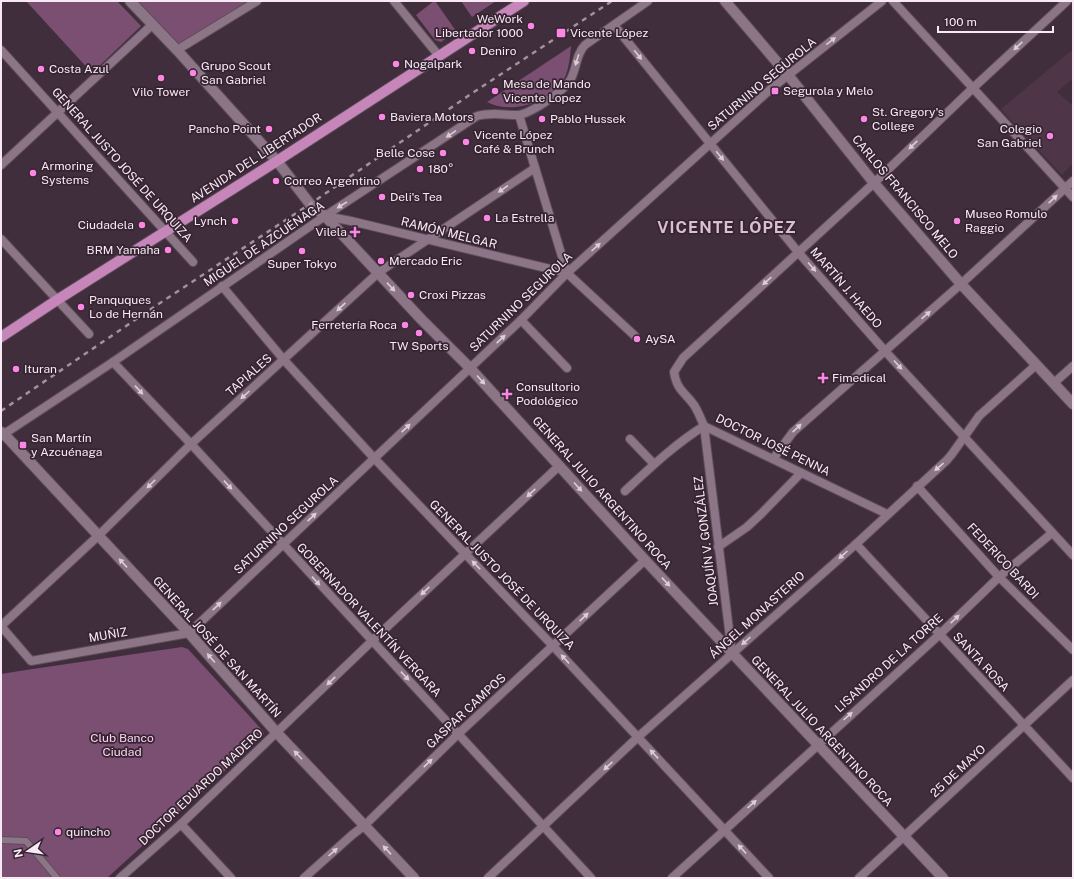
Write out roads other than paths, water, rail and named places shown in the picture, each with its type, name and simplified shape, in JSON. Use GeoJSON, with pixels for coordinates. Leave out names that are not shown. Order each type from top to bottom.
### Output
{"type":"FeatureCollection","features":[{"type":"Feature","properties":{"kind":"main road","name":"AVENIDA DEL LIBERTADOR"},"geometry":{"type":"LineString","coordinates":[[1,337],[524,1]]}},
{"type":"Feature","properties":{"kind":"street","name":"GENERAL JULIO ARGENTINO ROCA"},"geometry":{"type":"LineString","coordinates":[[130,1],[177,50],[277,161],[310,204],[325,216],[378,274],[470,368],[732,654],[943,878]]}},
{"type":"Feature","properties":{"kind":"street"},"geometry":{"type":"LineString","coordinates":[[177,50],[257,1]]}},
{"type":"Feature","properties":{"kind":"street"},"geometry":{"type":"LineString","coordinates":[[394,1],[439,56]]}},
{"type":"Feature","properties":{"kind":"street"},"geometry":{"type":"LineString","coordinates":[[634,336],[567,273],[519,115],[543,103],[562,90],[570,80],[581,49],[588,42],[648,1]]}},
{"type":"Feature","properties":{"kind":"street","name":"CARLOS FRANCISCO MELO"},"geometry":{"type":"LineString","coordinates":[[725,1],[788,75],[874,183],[962,284],[1073,404]]}},
{"type":"Feature","properties":{"kind":"street","name":"SATURNINO SEGUROLA"},"geometry":{"type":"LineString","coordinates":[[188,633],[521,320],[567,273],[710,143],[788,75],[882,1]]}},
{"type":"Feature","properties":{"kind":"street"},"geometry":{"type":"LineString","coordinates":[[893,1],[1073,197]]}},
{"type":"Feature","properties":{"kind":"street"},"geometry":{"type":"LineString","coordinates":[[798,252],[874,183],[1067,1]]}},
{"type":"Feature","properties":{"kind":"street"},"geometry":{"type":"LineString","coordinates":[[1,164],[153,24]]}},
{"type":"Feature","properties":{"kind":"street","name":"MARTÍN J. HAEDO"},"geometry":{"type":"LineString","coordinates":[[614,25],[798,252],[885,351],[1052,533],[1071,550]]}},
{"type":"Feature","properties":{"kind":"street","name":"GENERAL JUSTO JOSÉ DE URQUIZA"},"geometry":{"type":"LineString","coordinates":[[1,50],[193,262]]}},
{"type":"Feature","properties":{"kind":"street","name":"MIGUEL DE AZCUÉNAGA"},"geometry":{"type":"LineString","coordinates":[[2,434],[113,362],[325,216],[477,116],[488,113],[519,115]]}},
{"type":"Feature","properties":{"kind":"street","name":"TAPIALES"},"geometry":{"type":"LineString","coordinates":[[1,626],[98,536],[190,444],[378,274],[535,168]]}},
{"type":"Feature","properties":{"kind":"street"},"geometry":{"type":"LineString","coordinates":[[773,459],[793,432],[962,284],[1073,181]]}},
{"type":"Feature","properties":{"kind":"street","name":"RAMÓN MELGAR"},"geometry":{"type":"LineString","coordinates":[[325,216],[352,221],[567,273]]}},
{"type":"Feature","properties":{"kind":"street"},"geometry":{"type":"LineString","coordinates":[[1,239],[89,334]]}},
{"type":"Feature","properties":{"kind":"street","name":"DOCTOR JOSÉ PENNA"},"geometry":{"type":"LineString","coordinates":[[798,252],[683,358],[674,372],[678,386],[694,405],[704,426],[887,514]]}},
{"type":"Feature","properties":{"kind":"street","name":"GENERAL JUSTO JOSÉ DE URQUIZA"},"geometry":{"type":"LineString","coordinates":[[222,286],[284,360],[374,458],[553,646],[767,877]]}},
{"type":"Feature","properties":{"kind":"street"},"geometry":{"type":"LineString","coordinates":[[521,320],[567,368]]}},
{"type":"Feature","properties":{"kind":"street","name":"GOBERNADOR VALENTÍN VERGARA"},"geometry":{"type":"LineString","coordinates":[[113,362],[591,878]]}},
{"type":"Feature","properties":{"kind":"street","name":"ÁNGEL MONASTERIO"},"geometry":{"type":"LineString","coordinates":[[488,878],[638,737],[856,544],[952,454],[976,421],[988,408],[1036,365]]}},
{"type":"Feature","properties":{"kind":"street"},"geometry":{"type":"LineString","coordinates":[[1054,383],[1073,366]]}},
{"type":"Feature","properties":{"kind":"street"},"geometry":{"type":"LineString","coordinates":[[625,491],[654,464],[691,434],[704,426]]}},
{"type":"Feature","properties":{"kind":"street","name":"JOAQUÍN V. GONZÁLEZ"},"geometry":{"type":"LineString","coordinates":[[704,426],[732,654]]}},
{"type":"Feature","properties":{"kind":"street","name":"GENERAL JOSÉ DE SAN MARTÍN"},"geometry":{"type":"LineString","coordinates":[[2,434],[188,633],[277,733],[414,878]]}},
{"type":"Feature","properties":{"kind":"street"},"geometry":{"type":"LineString","coordinates":[[630,439],[654,464]]}},
{"type":"Feature","properties":{"kind":"street","name":"DOCTOR EDUARDO MADERO"},"geometry":{"type":"LineString","coordinates":[[120,878],[181,824],[372,641],[559,466]]}},
{"type":"Feature","properties":{"kind":"street"},"geometry":{"type":"LineString","coordinates":[[718,547],[747,527],[801,473]]}},
{"type":"Feature","properties":{"kind":"street","name":"FEDERICO BARDI"},"geometry":{"type":"LineString","coordinates":[[917,486],[999,577],[1073,650]]}},
{"type":"Feature","properties":{"kind":"street","name":"LISANDRO DE LA TORRE"},"geometry":{"type":"LineString","coordinates":[[672,878],[939,635],[999,577],[1052,533]]}},
{"type":"Feature","properties":{"kind":"street","name":"SANTA ROSA"},"geometry":{"type":"LineString","coordinates":[[856,544],[1073,778]]}},
{"type":"Feature","properties":{"kind":"street","name":"GASPAR CAMPOS"},"geometry":{"type":"LineString","coordinates":[[304,878],[365,825],[458,734],[645,560]]}},
{"type":"Feature","properties":{"kind":"street","name":"MUÑIZ"},"geometry":{"type":"LineString","coordinates":[[1,626],[32,661],[188,633]]}},
{"type":"Feature","properties":{"kind":"street","name":"25 DE MAYO"},"geometry":{"type":"LineString","coordinates":[[859,878],[1073,680]]}},
{"type":"Feature","properties":{"kind":"street"},"geometry":{"type":"LineString","coordinates":[[181,824],[231,878]]}},
{"type":"Feature","properties":{"kind":"street"},"geometry":{"type":"LineString","coordinates":[[1,840],[26,841],[57,878]]}},
{"type":"Feature","properties":{"kind":"railway"},"geometry":{"type":"LineString","coordinates":[[1,411],[471,94],[612,1]]}},
{"type":"Feature","properties":{"kind":"place","name":"WeWork Libertador 1000"},"geometry":{"type":"Point","coordinates":[531,26]}},
{"type":"Feature","properties":{"kind":"place","name":"Vicente López"},"geometry":{"type":"Point","coordinates":[561,33]}},
{"type":"Feature","properties":{"kind":"place","name":"Deniro"},"geometry":{"type":"Point","coordinates":[472,51]}},
{"type":"Feature","properties":{"kind":"place","name":"Nogalpark"},"geometry":{"type":"Point","coordinates":[396,64]}},
{"type":"Feature","properties":{"kind":"place","name":"Costa Azul"},"geometry":{"type":"Point","coordinates":[41,69]}},
{"type":"Feature","properties":{"kind":"place","name":"Grupo Scout San Gabriel"},"geometry":{"type":"Point","coordinates":[193,73]}},
{"type":"Feature","properties":{"kind":"place","name":"Vilo Tower"},"geometry":{"type":"Point","coordinates":[161,78]}},
{"type":"Feature","properties":{"kind":"place","name":"Mesa de Mando Vicente Lopez"},"geometry":{"type":"Point","coordinates":[495,91]}},
{"type":"Feature","properties":{"kind":"place","name":"Segurola y Melo"},"geometry":{"type":"Point","coordinates":[775,91]}},
{"type":"Feature","properties":{"kind":"place","name":"Baviera Motors"},"geometry":{"type":"Point","coordinates":[382,117]}},
{"type":"Feature","properties":{"kind":"place","name":"Pablo Hussek"},"geometry":{"type":"Point","coordinates":[542,119]}},
{"type":"Feature","properties":{"kind":"place","name":"St. Gregory's College"},"geometry":{"type":"Point","coordinates":[864,119]}},
{"type":"Feature","properties":{"kind":"place","name":"Pancho Point"},"geometry":{"type":"Point","coordinates":[269,129]}},
{"type":"Feature","properties":{"kind":"place","name":"Colegio San Gabriel"},"geometry":{"type":"Point","coordinates":[1050,136]}},
{"type":"Feature","properties":{"kind":"place","name":"Vicente López Café & Brunch"},"geometry":{"type":"Point","coordinates":[466,142]}},
{"type":"Feature","properties":{"kind":"place","name":"Belle Cose"},"geometry":{"type":"Point","coordinates":[443,153]}},
{"type":"Feature","properties":{"kind":"place","name":"180°"},"geometry":{"type":"Point","coordinates":[420,169]}},
{"type":"Feature","properties":{"kind":"place","name":"Armoring Systems"},"geometry":{"type":"Point","coordinates":[33,173]}},
{"type":"Feature","properties":{"kind":"place","name":"Correo Argentino"},"geometry":{"type":"Point","coordinates":[276,181]}},
{"type":"Feature","properties":{"kind":"place","name":"Deli's Tea"},"geometry":{"type":"Point","coordinates":[382,197]}},
{"type":"Feature","properties":{"kind":"place","name":"La Estrella"},"geometry":{"type":"Point","coordinates":[487,218]}},
{"type":"Feature","properties":{"kind":"place","name":"Lynch"},"geometry":{"type":"Point","coordinates":[235,221]}},
{"type":"Feature","properties":{"kind":"place","name":"Museo Romulo Raggio"},"geometry":{"type":"Point","coordinates":[957,221]}},
{"type":"Feature","properties":{"kind":"place","name":"Ciudadela"},"geometry":{"type":"Point","coordinates":[142,225]}},
{"type":"Feature","properties":{"kind":"place","name":"Vilela"},"geometry":{"type":"Point","coordinates":[355,232]}},
{"type":"Feature","properties":{"kind":"place","name":"BRM Yamaha"},"geometry":{"type":"Point","coordinates":[168,250]}},
{"type":"Feature","properties":{"kind":"place","name":"Super Tokyo"},"geometry":{"type":"Point","coordinates":[302,251]}},
{"type":"Feature","properties":{"kind":"place","name":"Mercado Eric"},"geometry":{"type":"Point","coordinates":[381,261]}},
{"type":"Feature","properties":{"kind":"place","name":"Croxi Pizzas"},"geometry":{"type":"Point","coordinates":[411,295]}},
{"type":"Feature","properties":{"kind":"place","name":"Panquques Lo de Hernán"},"geometry":{"type":"Point","coordinates":[81,307]}},
{"type":"Feature","properties":{"kind":"place","name":"Ferretería Roca"},"geometry":{"type":"Point","coordinates":[405,325]}},
{"type":"Feature","properties":{"kind":"place","name":"TW Sports"},"geometry":{"type":"Point","coordinates":[419,333]}},
{"type":"Feature","properties":{"kind":"place","name":"AySA"},"geometry":{"type":"Point","coordinates":[637,339]}},
{"type":"Feature","properties":{"kind":"place","name":"Ituran"},"geometry":{"type":"Point","coordinates":[16,369]}},
{"type":"Feature","properties":{"kind":"place","name":"Fimedical"},"geometry":{"type":"Point","coordinates":[823,378]}},
{"type":"Feature","properties":{"kind":"place","name":"Consultorio Podológico"},"geometry":{"type":"Point","coordinates":[507,394]}},
{"type":"Feature","properties":{"kind":"place","name":"San Martín y Azcuénaga"},"geometry":{"type":"Point","coordinates":[23,445]}},
{"type":"Feature","properties":{"kind":"place","name":"quincho"},"geometry":{"type":"Point","coordinates":[58,832]}},
{"type":"Feature","properties":{"kind":"district","name":"VICENTE LÓPEZ"},"geometry":{"type":"Point","coordinates":[727,227]}},
{"type":"Feature","properties":{"kind":"park label","name":"Club Banco Ciudad"},"geometry":{"type":"Point","coordinates":[122,745]}}]}
